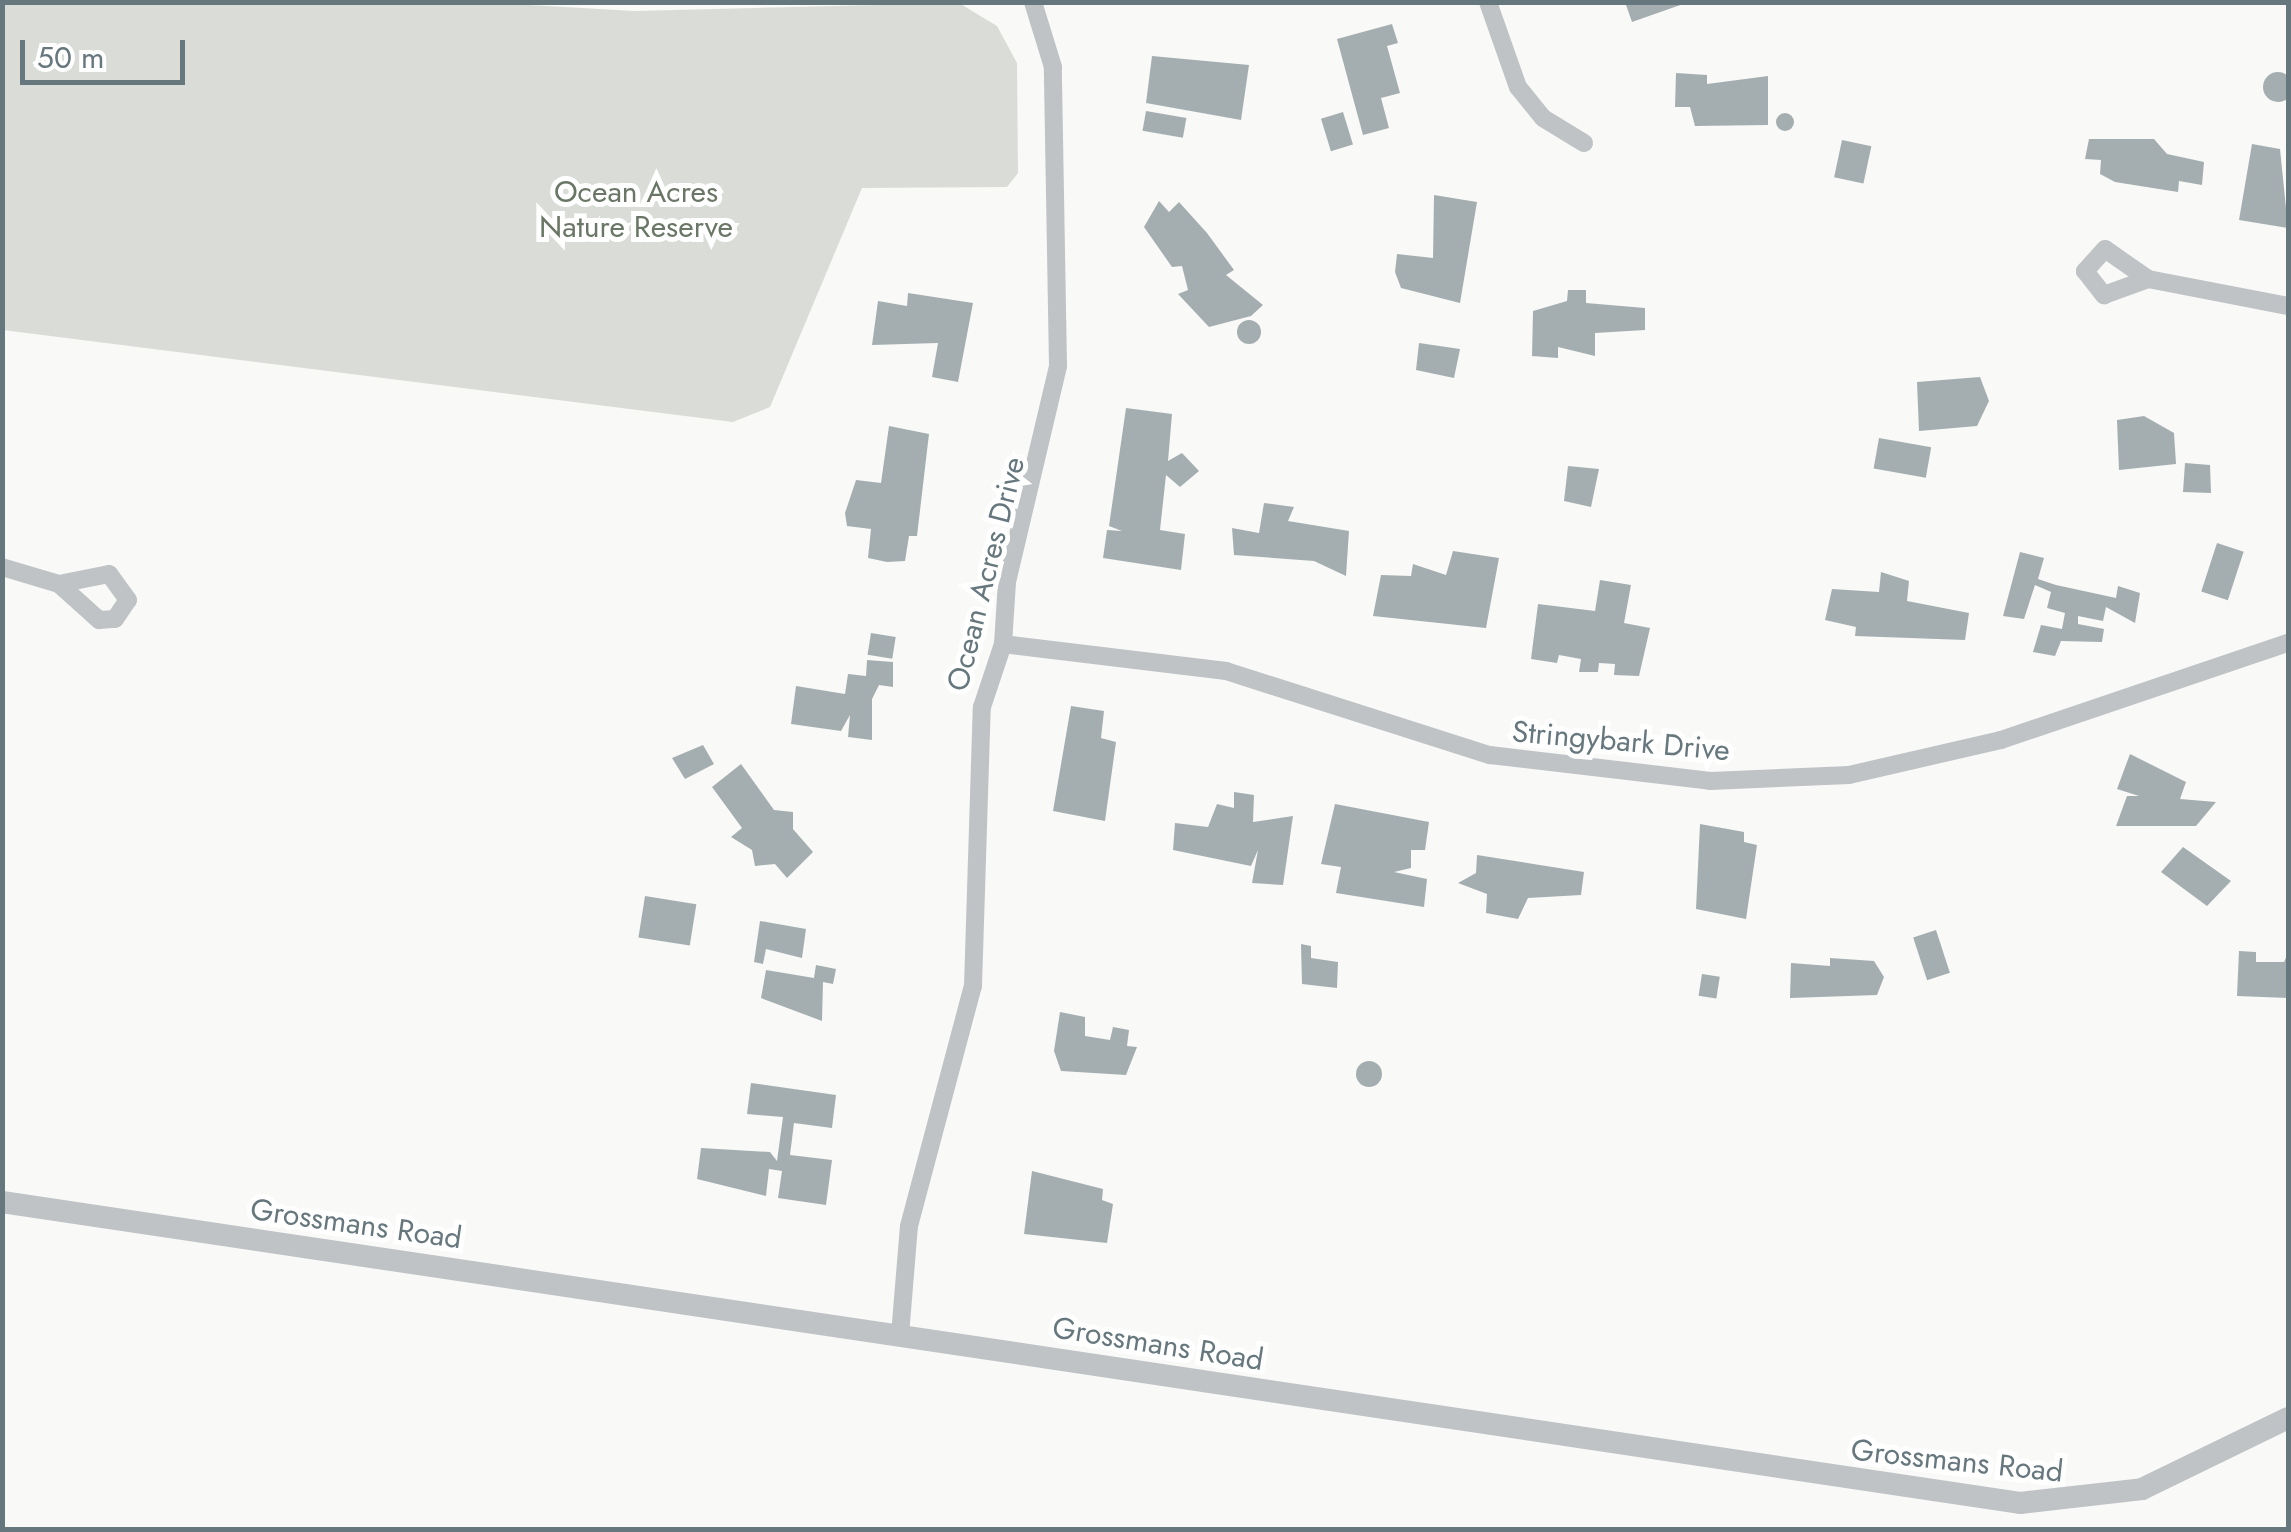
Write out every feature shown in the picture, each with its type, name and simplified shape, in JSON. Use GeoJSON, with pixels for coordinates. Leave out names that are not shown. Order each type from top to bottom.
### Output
{"type":"FeatureCollection","features":[{"type":"Feature","properties":{"kind":"street","name":"Ocean Acres Drive"},"geometry":{"type":"LineString","coordinates":[[900,1335],[910,1226],[973,986],[978,742],[1004,644],[1007,582],[1058,366],[1053,67],[1033,2]]}},
{"type":"Feature","properties":{"kind":"street"},"geometry":{"type":"LineString","coordinates":[[1488,2],[1518,87],[1544,118],[1584,143]]}},
{"type":"Feature","properties":{"kind":"street"},"geometry":{"type":"LineString","coordinates":[[2148,279],[2288,306]]}},
{"type":"Feature","properties":{"kind":"street"},"geometry":{"type":"LineString","coordinates":[[2,567],[58,584]]}},
{"type":"Feature","properties":{"kind":"street","name":"Stringybark Drive"},"geometry":{"type":"LineString","coordinates":[[1004,644],[1174,661],[1490,755],[1710,781],[1850,775],[2001,740],[2288,643]]}},
{"type":"Feature","properties":{"kind":"street","name":"Grossmans Road"},"geometry":{"type":"LineString","coordinates":[[2,1202],[2020,1504],[2142,1489],[2288,1418]]}},
{"type":"Feature","properties":{"kind":"green space","name":"Ocean Acres Nature Reserve"},"geometry":{"type":"Polygon","coordinates":[[[3,3],[494,3],[634,11],[959,3],[997,26],[1017,63],[1018,173],[1007,187],[862,188],[770,407],[733,422],[3,330],[3,3]]]}},
{"type":"Feature","properties":{"kind":"building"},"geometry":{"type":"Polygon","coordinates":[[[1625,2],[1686,2],[1686,3],[1632,22],[1625,2]]]}},
{"type":"Feature","properties":{"kind":"building"},"geometry":{"type":"Polygon","coordinates":[[[1392,24],[1398,43],[1387,46],[1400,93],[1381,98],[1389,128],[1363,135],[1337,39],[1392,24]]]}},
{"type":"Feature","properties":{"kind":"building"},"geometry":{"type":"Polygon","coordinates":[[[1152,56],[1249,65],[1241,120],[1146,103],[1152,56]]]}},
{"type":"Feature","properties":{"kind":"building"},"geometry":{"type":"Polygon","coordinates":[[[2278,72],[2289,76],[2293,87],[2289,98],[2278,102],[2267,98],[2263,87],[2267,76],[2278,72]]]}},
{"type":"Feature","properties":{"kind":"building"},"geometry":{"type":"Polygon","coordinates":[[[1676,73],[1707,75],[1707,84],[1768,76],[1768,125],[1695,126],[1690,107],[1675,107],[1676,73]]]}},
{"type":"Feature","properties":{"kind":"building"},"geometry":{"type":"Polygon","coordinates":[[[1146,111],[1186,118],[1183,138],[1143,131],[1146,111]]]}},
{"type":"Feature","properties":{"kind":"building"},"geometry":{"type":"Polygon","coordinates":[[[1343,112],[1353,145],[1331,151],[1321,119],[1343,112]]]}},
{"type":"Feature","properties":{"kind":"building"},"geometry":{"type":"Polygon","coordinates":[[[1785,113],[1792,115],[1792,129],[1785,131],[1778,129],[1776,122],[1778,115],[1785,113]]]}},
{"type":"Feature","properties":{"kind":"building"},"geometry":{"type":"Polygon","coordinates":[[[2089,139],[2154,139],[2167,154],[2204,162],[2202,185],[2179,181],[2178,192],[2115,182],[2100,174],[2101,160],[2085,159],[2089,139]]]}},
{"type":"Feature","properties":{"kind":"building"},"geometry":{"type":"Polygon","coordinates":[[[1842,140],[1871,146],[1863,183],[1834,177],[1842,140]]]}},
{"type":"Feature","properties":{"kind":"building"},"geometry":{"type":"Polygon","coordinates":[[[2252,144],[2280,149],[2288,228],[2239,220],[2252,144]]]}},
{"type":"Feature","properties":{"kind":"building"},"geometry":{"type":"Polygon","coordinates":[[[1434,195],[1477,202],[1460,303],[1401,288],[1395,272],[1397,254],[1433,258],[1434,195]]]}},
{"type":"Feature","properties":{"kind":"building"},"geometry":{"type":"Polygon","coordinates":[[[1159,201],[1169,212],[1179,202],[1207,233],[1234,270],[1226,275],[1263,305],[1251,316],[1209,327],[1178,294],[1188,290],[1182,266],[1172,267],[1144,227],[1159,201]]]}},
{"type":"Feature","properties":{"kind":"building"},"geometry":{"type":"Polygon","coordinates":[[[1568,290],[1586,290],[1586,303],[1645,308],[1645,330],[1595,333],[1595,356],[1558,347],[1558,358],[1532,356],[1533,311],[1567,301],[1568,290]]]}},
{"type":"Feature","properties":{"kind":"building"},"geometry":{"type":"Polygon","coordinates":[[[908,293],[973,303],[958,382],[932,377],[938,343],[872,345],[878,301],[907,306],[908,293]]]}},
{"type":"Feature","properties":{"kind":"building"},"geometry":{"type":"Polygon","coordinates":[[[1249,320],[1261,332],[1249,344],[1237,332],[1249,320]]]}},
{"type":"Feature","properties":{"kind":"building"},"geometry":{"type":"Polygon","coordinates":[[[1419,343],[1460,349],[1454,378],[1416,370],[1419,343]]]}},
{"type":"Feature","properties":{"kind":"building"},"geometry":{"type":"Polygon","coordinates":[[[1980,377],[1989,401],[1977,426],[1919,431],[1917,382],[1980,377]]]}},
{"type":"Feature","properties":{"kind":"building"},"geometry":{"type":"Polygon","coordinates":[[[1126,408],[1172,414],[1168,461],[1182,453],[1199,471],[1180,487],[1166,475],[1160,530],[1185,534],[1181,570],[1103,558],[1107,530],[1122,531],[1109,526],[1126,408]]]}},
{"type":"Feature","properties":{"kind":"building"},"geometry":{"type":"Polygon","coordinates":[[[2144,416],[2174,433],[2176,464],[2119,470],[2117,420],[2144,416]]]}},
{"type":"Feature","properties":{"kind":"building"},"geometry":{"type":"Polygon","coordinates":[[[889,426],[929,434],[917,536],[909,536],[905,561],[887,562],[868,558],[871,529],[847,526],[845,513],[856,480],[881,483],[889,426]]]}},
{"type":"Feature","properties":{"kind":"building"},"geometry":{"type":"Polygon","coordinates":[[[1879,438],[1931,447],[1926,478],[1874,469],[1879,438]]]}},
{"type":"Feature","properties":{"kind":"building"},"geometry":{"type":"Polygon","coordinates":[[[2185,463],[2210,465],[2211,493],[2183,492],[2185,463]]]}},
{"type":"Feature","properties":{"kind":"building"},"geometry":{"type":"Polygon","coordinates":[[[1568,466],[1599,469],[1591,507],[1564,501],[1568,466]]]}},
{"type":"Feature","properties":{"kind":"building"},"geometry":{"type":"Polygon","coordinates":[[[1264,503],[1294,507],[1288,521],[1349,531],[1346,576],[1314,561],[1234,555],[1232,528],[1259,533],[1264,503]]]}},
{"type":"Feature","properties":{"kind":"building"},"geometry":{"type":"Polygon","coordinates":[[[2217,543],[2244,552],[2228,600],[2201,592],[2217,543]]]}},
{"type":"Feature","properties":{"kind":"building"},"geometry":{"type":"Polygon","coordinates":[[[1453,551],[1499,558],[1486,628],[1373,616],[1381,575],[1411,576],[1413,564],[1446,575],[1453,551]]]}},
{"type":"Feature","properties":{"kind":"building"},"geometry":{"type":"Polygon","coordinates":[[[2020,552],[2044,558],[2038,579],[2116,598],[2118,586],[2140,593],[2135,623],[2106,607],[2103,621],[2078,616],[2078,624],[2104,629],[2102,642],[2061,641],[2055,656],[2033,652],[2041,625],[2062,629],[2065,613],[2047,608],[2051,592],[2035,585],[2024,619],[2003,616],[2020,552]]]}},
{"type":"Feature","properties":{"kind":"building"},"geometry":{"type":"Polygon","coordinates":[[[1881,572],[1909,581],[1907,601],[1969,613],[1965,640],[1855,636],[1856,627],[1825,620],[1832,589],[1879,592],[1881,572]]]}},
{"type":"Feature","properties":{"kind":"building"},"geometry":{"type":"Polygon","coordinates":[[[1600,580],[1631,585],[1624,623],[1650,628],[1639,676],[1614,675],[1615,664],[1599,663],[1598,672],[1579,672],[1581,659],[1559,655],[1557,663],[1531,659],[1538,604],[1595,611],[1600,580]]]}},
{"type":"Feature","properties":{"kind":"building"},"geometry":{"type":"Polygon","coordinates":[[[871,633],[896,637],[892,659],[868,655],[871,633]]]}},
{"type":"Feature","properties":{"kind":"building"},"geometry":{"type":"Polygon","coordinates":[[[867,660],[893,662],[893,687],[879,685],[872,699],[872,740],[848,737],[850,715],[841,731],[791,724],[796,686],[845,694],[848,674],[866,676],[867,660]]]}},
{"type":"Feature","properties":{"kind":"building"},"geometry":{"type":"Polygon","coordinates":[[[1071,706],[1104,711],[1101,738],[1116,742],[1105,821],[1053,811],[1071,706]]]}},
{"type":"Feature","properties":{"kind":"building"},"geometry":{"type":"Polygon","coordinates":[[[703,745],[714,764],[685,779],[672,758],[703,745]]]}},
{"type":"Feature","properties":{"kind":"building"},"geometry":{"type":"Polygon","coordinates":[[[2130,754],[2186,782],[2180,799],[2216,802],[2196,826],[2116,826],[2127,796],[2139,796],[2117,789],[2130,754]]]}},
{"type":"Feature","properties":{"kind":"building"},"geometry":{"type":"Polygon","coordinates":[[[741,764],[774,810],[793,812],[793,829],[813,852],[787,878],[775,864],[755,866],[752,850],[731,837],[742,828],[712,787],[741,764]]]}},
{"type":"Feature","properties":{"kind":"building"},"geometry":{"type":"Polygon","coordinates":[[[1234,792],[1254,795],[1253,822],[1293,816],[1283,885],[1252,883],[1258,850],[1251,866],[1173,850],[1175,823],[1208,827],[1217,804],[1234,808],[1234,792]]]}},
{"type":"Feature","properties":{"kind":"building"},"geometry":{"type":"Polygon","coordinates":[[[1335,804],[1429,822],[1425,850],[1411,850],[1411,868],[1394,872],[1427,879],[1424,907],[1336,893],[1341,867],[1321,864],[1335,804]]]}},
{"type":"Feature","properties":{"kind":"building"},"geometry":{"type":"Polygon","coordinates":[[[1700,824],[1744,832],[1744,842],[1757,845],[1746,919],[1696,909],[1700,824]]]}},
{"type":"Feature","properties":{"kind":"building"},"geometry":{"type":"Polygon","coordinates":[[[2183,847],[2231,881],[2207,906],[2161,872],[2183,847]]]}},
{"type":"Feature","properties":{"kind":"building"},"geometry":{"type":"Polygon","coordinates":[[[1477,855],[1584,872],[1581,895],[1528,898],[1518,919],[1486,913],[1487,894],[1458,883],[1476,873],[1477,855]]]}},
{"type":"Feature","properties":{"kind":"building"},"geometry":{"type":"Polygon","coordinates":[[[645,896],[696,904],[690,946],[638,937],[645,896]]]}},
{"type":"Feature","properties":{"kind":"building"},"geometry":{"type":"Polygon","coordinates":[[[760,921],[806,929],[802,958],[766,949],[763,964],[754,962],[760,921]]]}},
{"type":"Feature","properties":{"kind":"building"},"geometry":{"type":"Polygon","coordinates":[[[1936,930],[1950,973],[1927,980],[1913,937],[1936,930]]]}},
{"type":"Feature","properties":{"kind":"building"},"geometry":{"type":"Polygon","coordinates":[[[1301,944],[1311,946],[1311,958],[1338,962],[1337,988],[1302,984],[1301,944]]]}},
{"type":"Feature","properties":{"kind":"building"},"geometry":{"type":"Polygon","coordinates":[[[2239,951],[2256,952],[2256,962],[2284,962],[2288,953],[2288,998],[2237,996],[2239,951]]]}},
{"type":"Feature","properties":{"kind":"building"},"geometry":{"type":"Polygon","coordinates":[[[1830,958],[1874,961],[1884,977],[1877,995],[1790,998],[1791,963],[1830,966],[1830,958]]]}},
{"type":"Feature","properties":{"kind":"building"},"geometry":{"type":"Polygon","coordinates":[[[816,965],[836,969],[833,984],[823,982],[822,1021],[761,998],[766,970],[814,978],[816,965]]]}},
{"type":"Feature","properties":{"kind":"building"},"geometry":{"type":"Polygon","coordinates":[[[1702,974],[1720,977],[1716,999],[1699,996],[1702,974]]]}},
{"type":"Feature","properties":{"kind":"building"},"geometry":{"type":"Polygon","coordinates":[[[1060,1012],[1085,1017],[1085,1036],[1110,1040],[1113,1027],[1129,1030],[1127,1046],[1137,1047],[1126,1075],[1061,1071],[1054,1051],[1060,1012]]]}},
{"type":"Feature","properties":{"kind":"building"},"geometry":{"type":"Polygon","coordinates":[[[1369,1061],[1378,1065],[1382,1074],[1378,1083],[1369,1087],[1360,1083],[1356,1074],[1360,1065],[1369,1061]]]}},
{"type":"Feature","properties":{"kind":"building"},"geometry":{"type":"Polygon","coordinates":[[[751,1083],[836,1095],[832,1128],[794,1123],[790,1155],[832,1160],[826,1205],[778,1198],[782,1171],[769,1169],[766,1196],[697,1179],[701,1148],[770,1152],[777,1161],[783,1117],[747,1114],[751,1083]]]}},
{"type":"Feature","properties":{"kind":"building"},"geometry":{"type":"Polygon","coordinates":[[[1032,1171],[1103,1189],[1102,1200],[1113,1204],[1107,1243],[1024,1234],[1032,1171]]]}}]}
